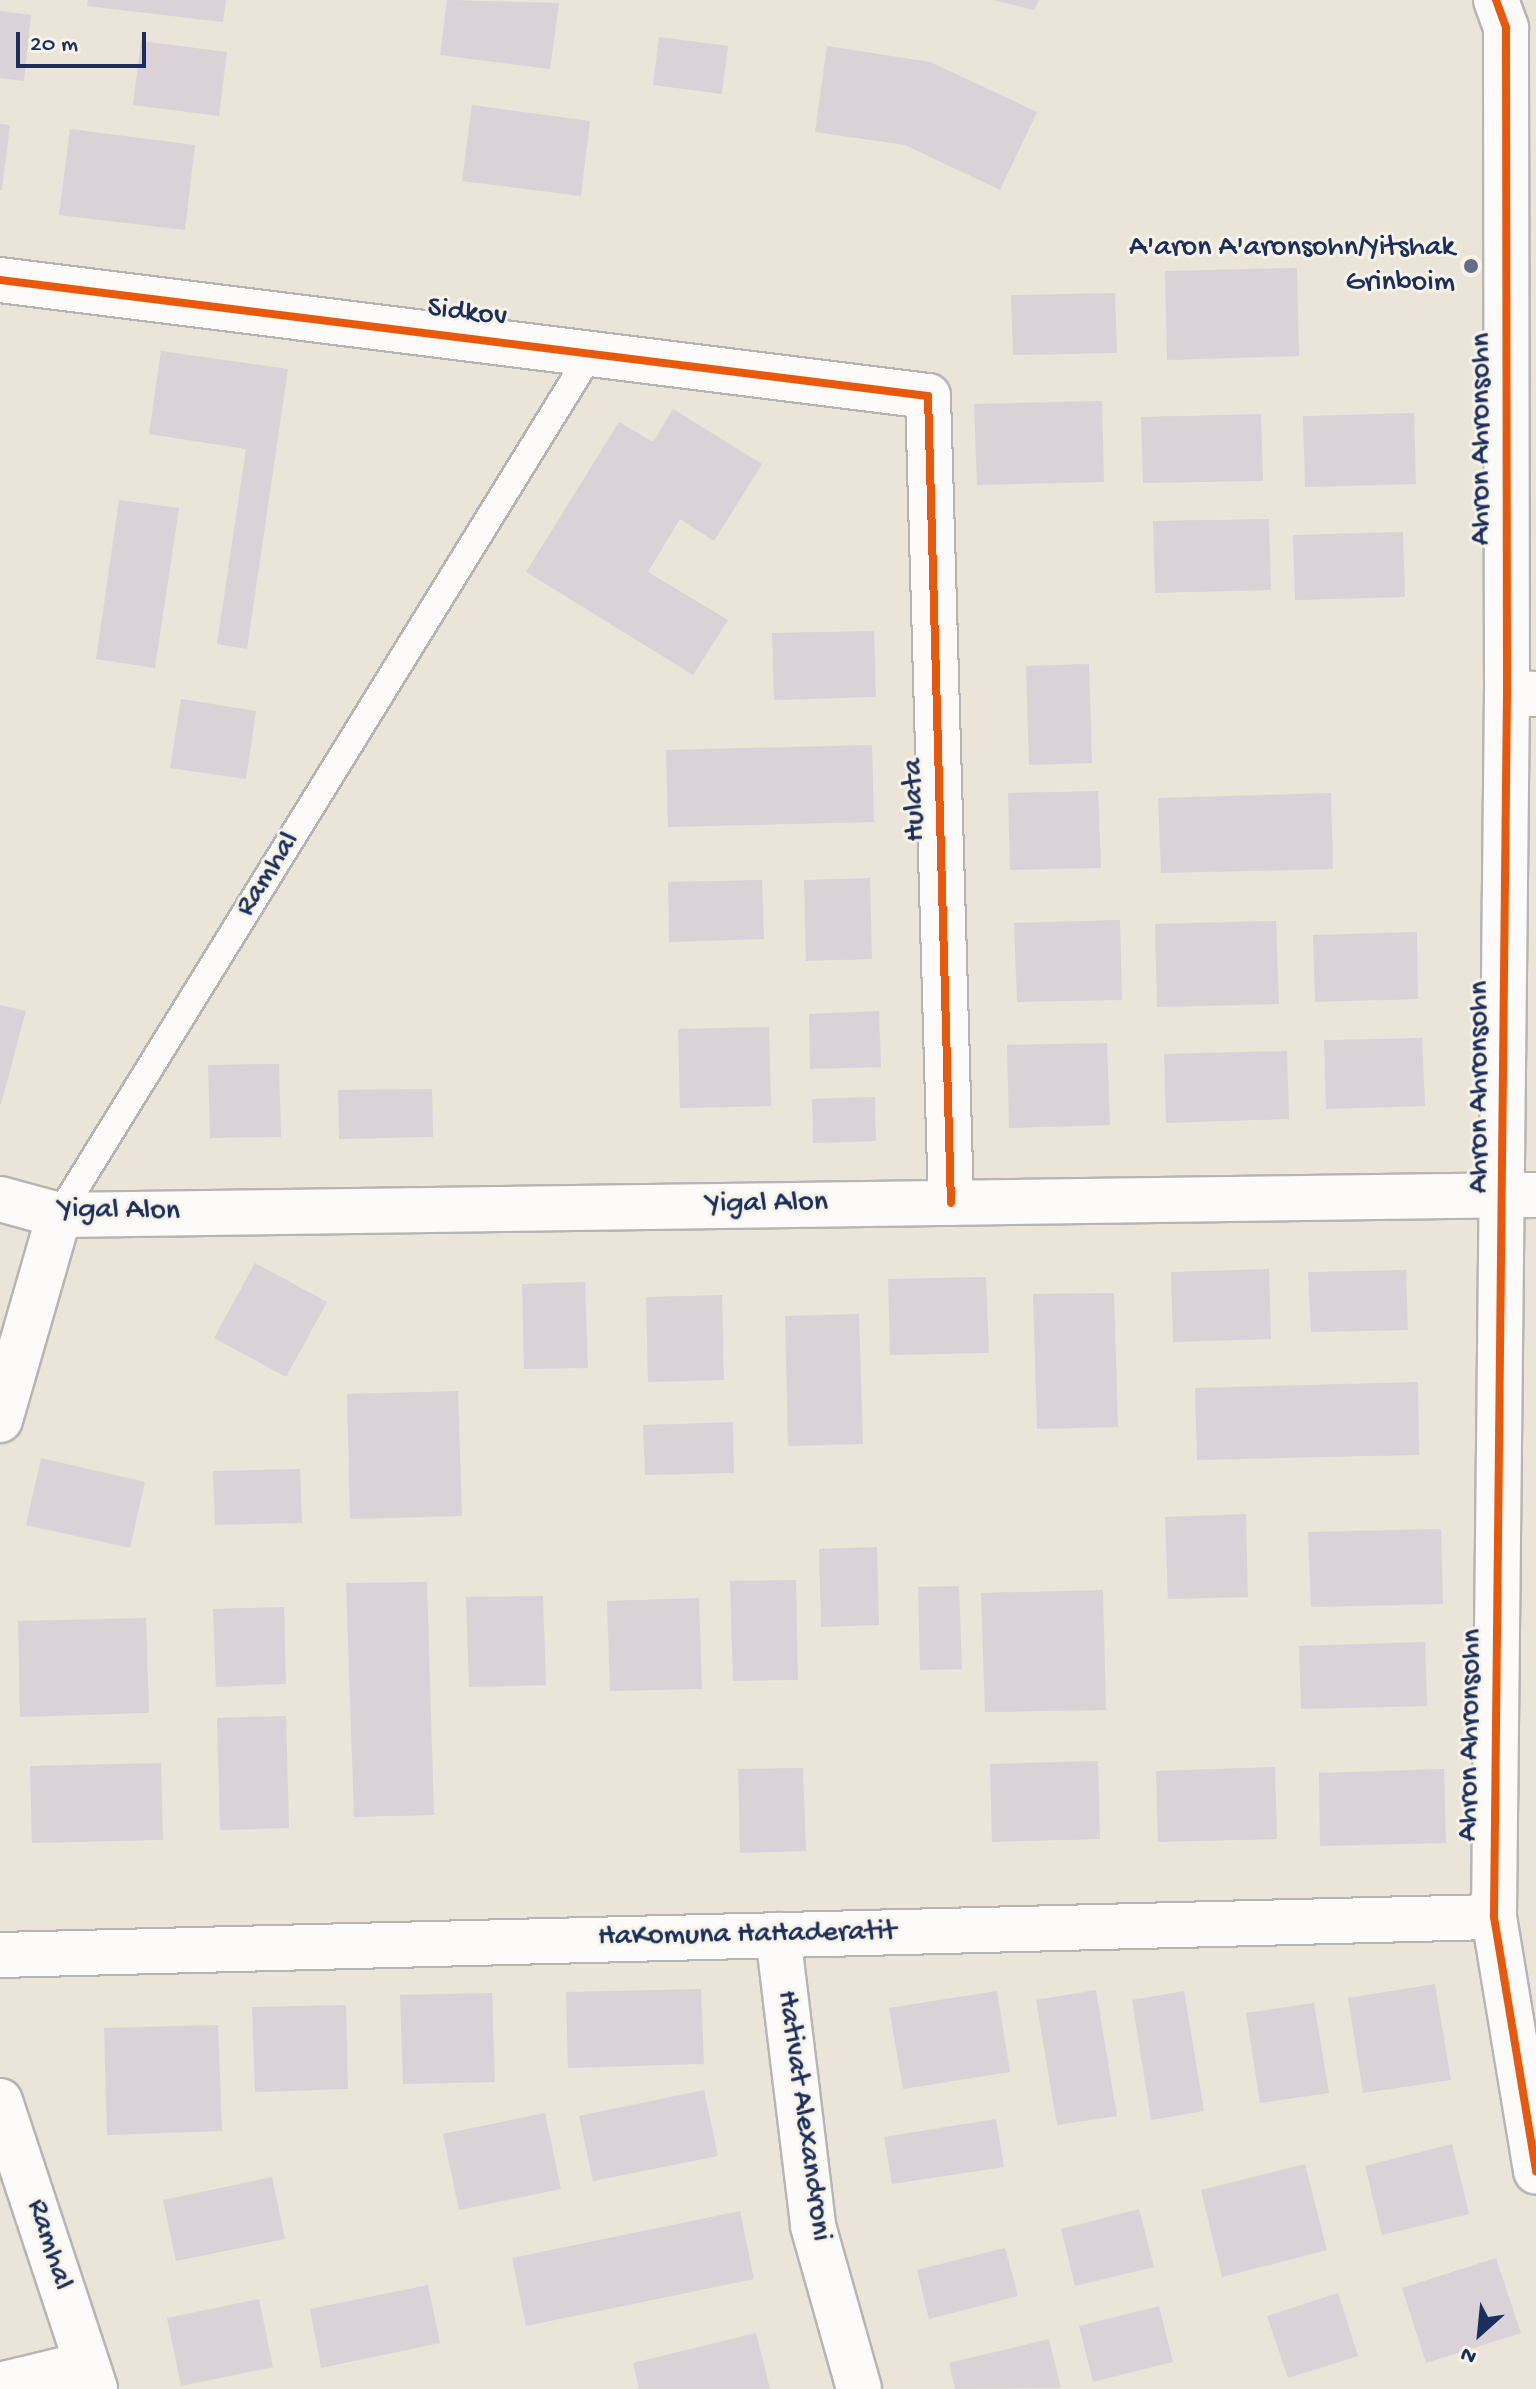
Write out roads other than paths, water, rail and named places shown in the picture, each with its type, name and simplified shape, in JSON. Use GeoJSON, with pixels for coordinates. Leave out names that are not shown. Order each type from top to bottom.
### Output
{"type":"FeatureCollection","features":[{"type":"Feature","properties":{"kind":"street","name":"Ahron Ahronsohn"},"geometry":{"type":"LineString","coordinates":[[1496,0],[1506,28],[1521,694],[1520,1196],[1494,1917],[1536,2172]]}},
{"type":"Feature","properties":{"kind":"street","name":"Sidkov"},"geometry":{"type":"LineString","coordinates":[[0,280],[928,396]]}},
{"type":"Feature","properties":{"kind":"street","name":"Hulata"},"geometry":{"type":"LineString","coordinates":[[928,396],[951,1203]]}},
{"type":"Feature","properties":{"kind":"street","name":"Yigal Alon"},"geometry":{"type":"LineString","coordinates":[[0,1199],[59,1215],[1520,1196]]}},
{"type":"Feature","properties":{"kind":"street","name":"Ramhal"},"geometry":{"type":"LineString","coordinates":[[0,1420],[59,1215]]}},
{"type":"Feature","properties":{"kind":"street","name":"HaKomuna HaHaderatit"},"geometry":{"type":"LineString","coordinates":[[0,1955],[1494,1917]]}},
{"type":"Feature","properties":{"kind":"street","name":"Hativat Alexandroni"},"geometry":{"type":"LineString","coordinates":[[778,1935],[813,2226],[859,2389]]}},
{"type":"Feature","properties":{"kind":"street","name":"Ramhal"},"geometry":{"type":"LineString","coordinates":[[0,2101],[91,2376]]}},
{"type":"Feature","properties":{"kind":"street"},"geometry":{"type":"LineString","coordinates":[[0,2385],[91,2376]]}},
{"type":"Feature","properties":{"kind":"lane","name":"Ramhal"},"geometry":{"type":"LineString","coordinates":[[59,1215],[591,353]]}},
{"type":"Feature","properties":{"kind":"place","name":"A'aron A'aronsohn/Yitshak Grinboim"},"geometry":{"type":"Point","coordinates":[1471,266]}}]}
